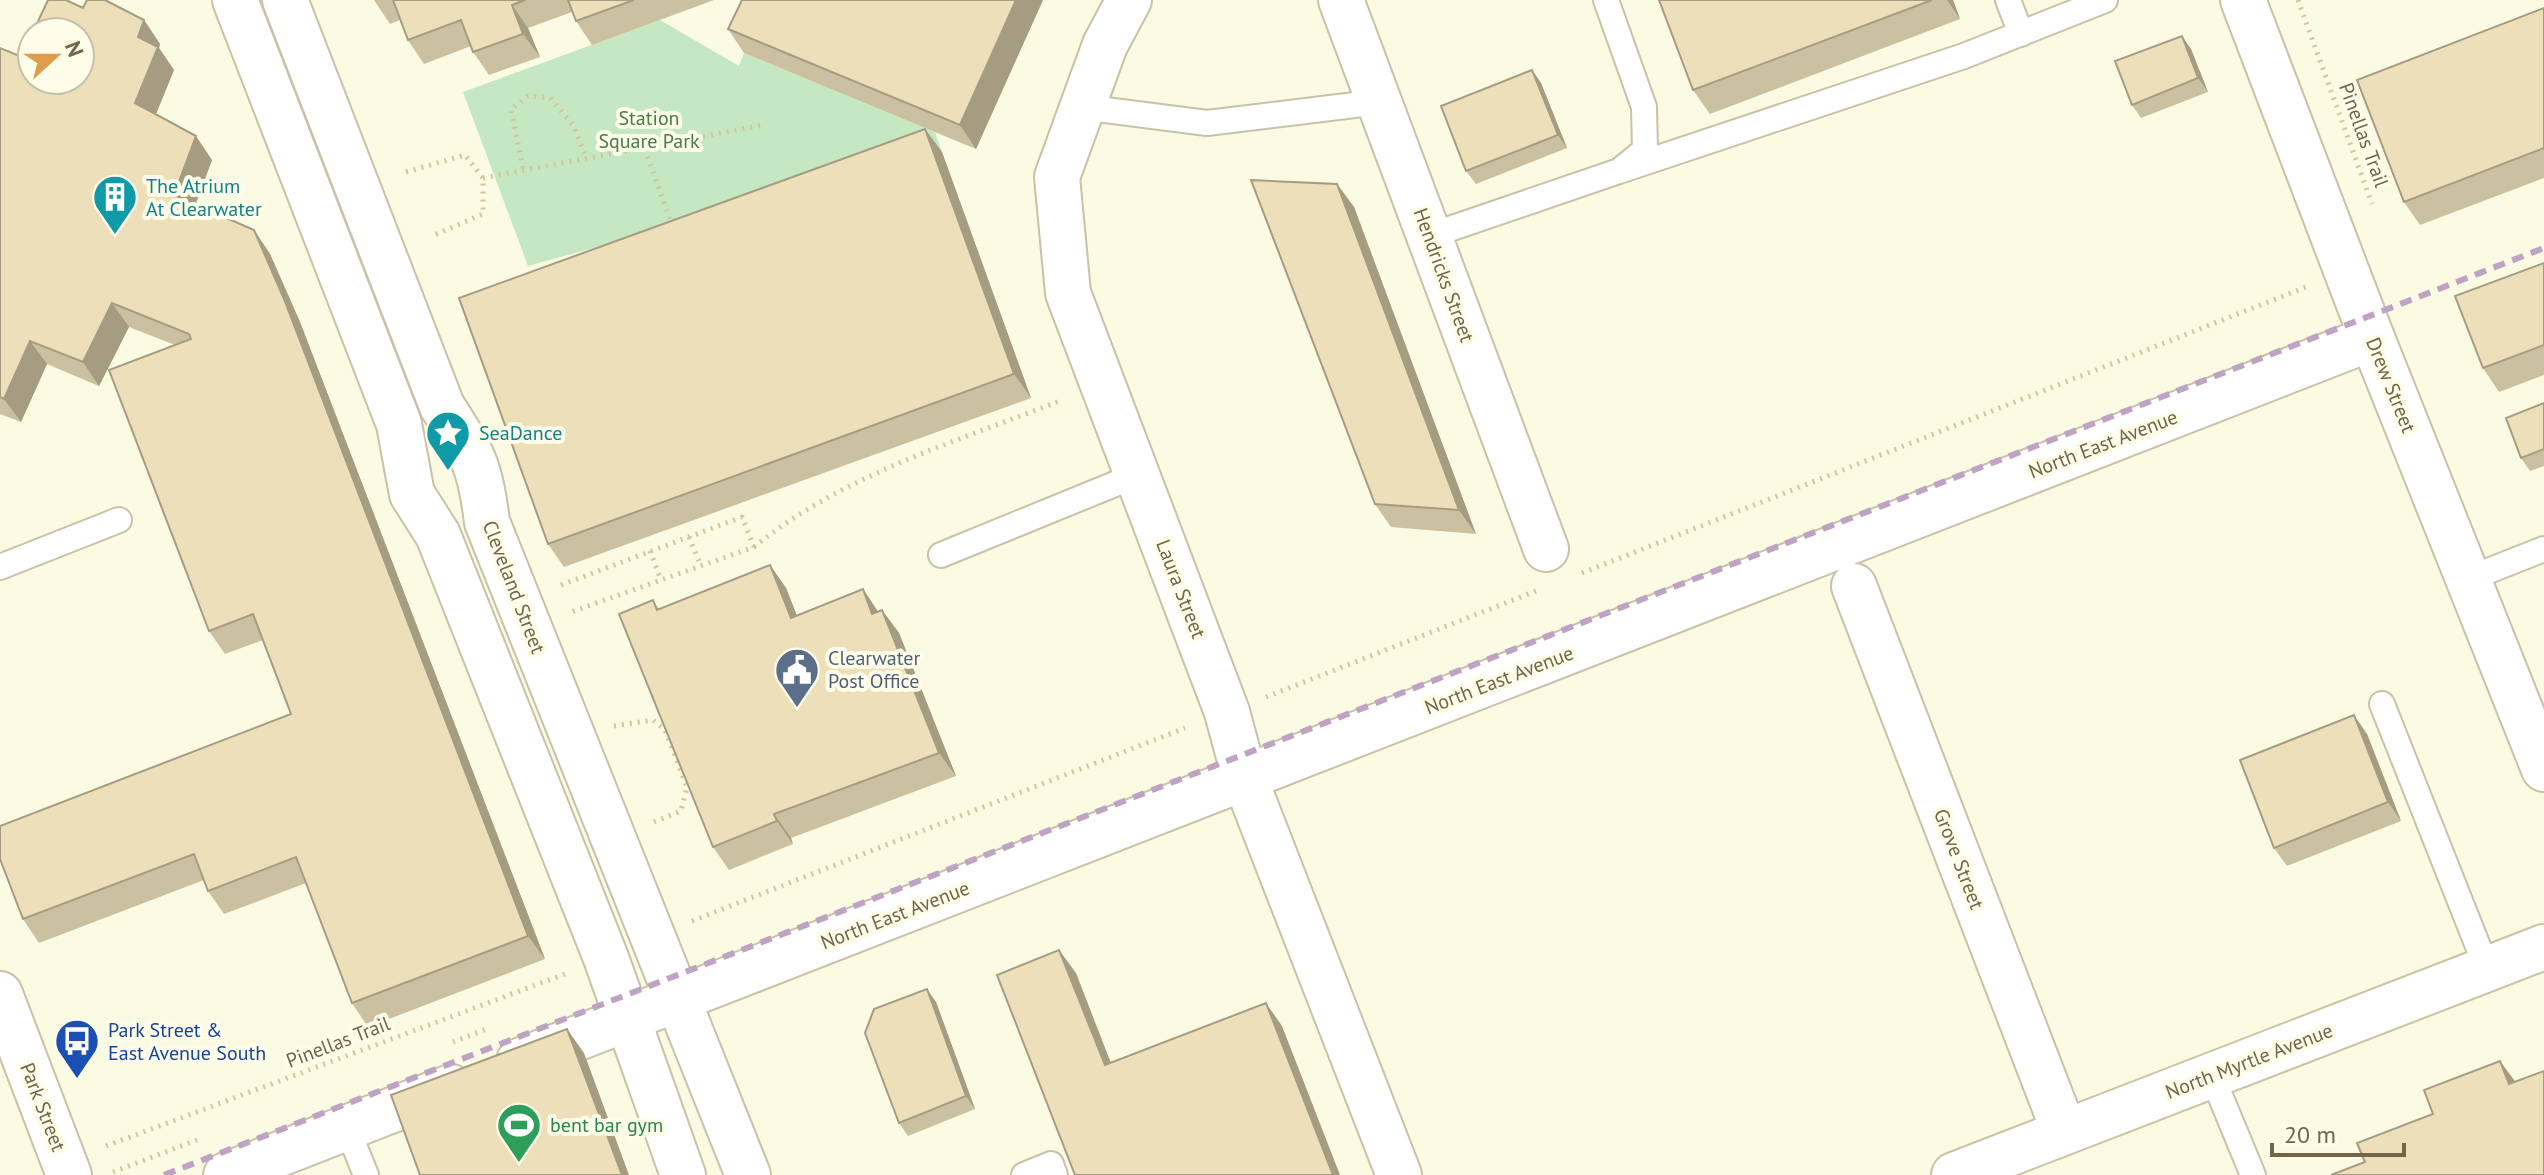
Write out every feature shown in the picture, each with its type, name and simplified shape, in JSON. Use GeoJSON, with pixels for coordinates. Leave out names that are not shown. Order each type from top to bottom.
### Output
{"type":"FeatureCollection","features":[{"type":"Feature","properties":{"kind":"street"},"geometry":{"type":"LineString","coordinates":[[235,0],[399,424],[412,494],[438,535],[606,958],[625,1020],[683,1175]]}},
{"type":"Feature","properties":{"kind":"street","name":"Cleveland Street"},"geometry":{"type":"LineString","coordinates":[[285,0],[442,406],[472,452],[481,475],[487,522],[748,1175]]}},
{"type":"Feature","properties":{"kind":"street","name":"Laura Street"},"geometry":{"type":"LineString","coordinates":[[1129,0],[1105,45],[1057,177],[1068,293],[1227,712],[1245,779],[1399,1175]]}},
{"type":"Feature","properties":{"kind":"street","name":"Hendricks Street"},"geometry":{"type":"LineString","coordinates":[[1341,0],[1546,549]]}},
{"type":"Feature","properties":{"kind":"street","name":"Drew Street"},"geometry":{"type":"LineString","coordinates":[[2243,0],[2372,338],[2543,765]]}},
{"type":"Feature","properties":{"kind":"street","name":"North East Avenue"},"geometry":{"type":"LineString","coordinates":[[226,1175],[2372,338]]}},
{"type":"Feature","properties":{"kind":"street","name":"Grove Street"},"geometry":{"type":"LineString","coordinates":[[1854,586],[2064,1131]]}},
{"type":"Feature","properties":{"kind":"street","name":"North Myrtle Avenue"},"geometry":{"type":"LineString","coordinates":[[1968,1172],[2064,1131],[2544,947]]}},
{"type":"Feature","properties":{"kind":"street","name":"Park Street"},"geometry":{"type":"LineString","coordinates":[[0,994],[66,1168]]}},
{"type":"Feature","properties":{"kind":"lane"},"geometry":{"type":"LineString","coordinates":[[1606,0],[1644,107],[1645,150],[1619,171]]}},
{"type":"Feature","properties":{"kind":"lane"},"geometry":{"type":"LineString","coordinates":[[2008,0],[2021,34]]}},
{"type":"Feature","properties":{"kind":"lane"},"geometry":{"type":"LineString","coordinates":[[1429,236],[1964,56],[2105,0]]}},
{"type":"Feature","properties":{"kind":"lane"},"geometry":{"type":"LineString","coordinates":[[1082,107],[1207,123],[1379,102]]}},
{"type":"Feature","properties":{"kind":"lane"},"geometry":{"type":"LineString","coordinates":[[941,555],[1137,475]]}},
{"type":"Feature","properties":{"kind":"lane"},"geometry":{"type":"LineString","coordinates":[[0,567],[119,520]]}},
{"type":"Feature","properties":{"kind":"lane"},"geometry":{"type":"LineString","coordinates":[[2468,579],[2544,549]]}},
{"type":"Feature","properties":{"kind":"lane"},"geometry":{"type":"LineString","coordinates":[[2382,704],[2487,969]]}},
{"type":"Feature","properties":{"kind":"lane"},"geometry":{"type":"LineString","coordinates":[[2212,1076],[2253,1175]]}},
{"type":"Feature","properties":{"kind":"lane"},"geometry":{"type":"LineString","coordinates":[[347,1128],[366,1175]]}},
{"type":"Feature","properties":{"kind":"lane"},"geometry":{"type":"LineString","coordinates":[[1024,1175],[1051,1164],[1055,1175]]}},
{"type":"Feature","properties":{"kind":"path","name":"Pinellas Trail"},"geometry":{"type":"LineString","coordinates":[[2298,0],[2374,208]]}},
{"type":"Feature","properties":{"kind":"path"},"geometry":{"type":"LineString","coordinates":[[523,168],[511,109],[528,96],[550,98],[573,125],[586,158]]}},
{"type":"Feature","properties":{"kind":"path"},"geometry":{"type":"LineString","coordinates":[[483,178],[763,125]]}},
{"type":"Feature","properties":{"kind":"path"},"geometry":{"type":"LineString","coordinates":[[645,149],[672,225]]}},
{"type":"Feature","properties":{"kind":"path"},"geometry":{"type":"LineString","coordinates":[[406,172],[465,155],[483,178],[483,214],[432,236]]}},
{"type":"Feature","properties":{"kind":"path"},"geometry":{"type":"LineString","coordinates":[[570,613],[754,547],[777,529],[885,469],[1064,400]]}},
{"type":"Feature","properties":{"kind":"path"},"geometry":{"type":"LineString","coordinates":[[561,585],[742,517],[754,547]]}},
{"type":"Feature","properties":{"kind":"path"},"geometry":{"type":"LineString","coordinates":[[689,537],[701,566]]}},
{"type":"Feature","properties":{"kind":"path"},"geometry":{"type":"LineString","coordinates":[[650,551],[661,580]]}},
{"type":"Feature","properties":{"kind":"path"},"geometry":{"type":"LineString","coordinates":[[627,724],[653,720],[665,730],[687,787],[681,811],[665,817]]}},
{"type":"Feature","properties":{"kind":"path","name":"Pinellas Trail"},"geometry":{"type":"LineString","coordinates":[[66,1168],[567,973]]}},
{"type":"Feature","properties":{"kind":"green space","name":"Station Square Park"},"geometry":{"type":"Polygon","coordinates":[[[660,20],[739,66],[744,53],[935,132],[942,152],[528,266],[463,92],[660,20]]]}},
{"type":"Feature","properties":{"kind":"building"},"geometry":{"type":"Polygon","coordinates":[[[48,0],[66,0],[83,8],[87,0],[105,0],[144,20],[138,37],[158,47],[135,103],[196,136],[174,195],[254,230],[284,299],[528,936],[352,1003],[296,857],[208,891],[194,854],[23,919],[0,859],[0,826],[291,714],[253,614],[209,631],[109,370],[191,339],[189,334],[112,303],[83,362],[30,341],[4,399],[0,397],[0,48],[16,55],[16,96],[96,96],[96,16],[40,16],[48,0]]]}},
{"type":"Feature","properties":{"kind":"building"},"geometry":{"type":"Polygon","coordinates":[[[393,0],[525,0],[512,5],[523,34],[473,52],[461,20],[408,40],[393,0]]]}},
{"type":"Feature","properties":{"kind":"building"},"geometry":{"type":"Polygon","coordinates":[[[568,0],[634,0],[576,21],[568,0]]]}},
{"type":"Feature","properties":{"kind":"building"},"geometry":{"type":"Polygon","coordinates":[[[742,0],[1016,0],[960,125],[728,29],[742,0]]]}},
{"type":"Feature","properties":{"kind":"building"},"geometry":{"type":"Polygon","coordinates":[[[1659,0],[1932,0],[1693,90],[1659,0]]]}},
{"type":"Feature","properties":{"kind":"building"},"geometry":{"type":"Polygon","coordinates":[[[2544,8],[2544,148],[2404,202],[2357,80],[2544,8]]]}},
{"type":"Feature","properties":{"kind":"building"},"geometry":{"type":"Polygon","coordinates":[[[2182,36],[2198,78],[2132,105],[2115,61],[2182,36]]]}},
{"type":"Feature","properties":{"kind":"building"},"geometry":{"type":"Polygon","coordinates":[[[1532,70],[1558,135],[1466,171],[1441,106],[1532,70]]]}},
{"type":"Feature","properties":{"kind":"building"},"geometry":{"type":"Polygon","coordinates":[[[925,129],[1014,374],[548,544],[459,298],[925,129]]]}},
{"type":"Feature","properties":{"kind":"building"},"geometry":{"type":"Polygon","coordinates":[[[1251,180],[1337,184],[1459,510],[1375,504],[1251,180]]]}},
{"type":"Feature","properties":{"kind":"building"},"geometry":{"type":"Polygon","coordinates":[[[2544,263],[2544,345],[2483,368],[2455,296],[2544,263]]]}},
{"type":"Feature","properties":{"kind":"building"},"geometry":{"type":"Polygon","coordinates":[[[2544,403],[2544,449],[2521,458],[2506,418],[2544,403]]]}},
{"type":"Feature","properties":{"kind":"building","name":"Clearwater Post Office"},"geometry":{"type":"Polygon","coordinates":[[[770,565],[791,618],[863,589],[872,614],[882,610],[939,753],[774,814],[777,821],[713,847],[619,614],[653,600],[657,610],[770,565]]]}},
{"type":"Feature","properties":{"kind":"building"},"geometry":{"type":"Polygon","coordinates":[[[2354,715],[2388,802],[2274,848],[2240,760],[2354,715]]]}},
{"type":"Feature","properties":{"kind":"building"},"geometry":{"type":"Polygon","coordinates":[[[1059,950],[1105,1065],[1266,1003],[1333,1175],[1075,1175],[997,975],[1059,950]]]}},
{"type":"Feature","properties":{"kind":"building"},"geometry":{"type":"Polygon","coordinates":[[[927,989],[966,1096],[899,1123],[865,1033],[874,1009],[927,989]]]}},
{"type":"Feature","properties":{"kind":"building"},"geometry":{"type":"Polygon","coordinates":[[[567,1029],[622,1175],[420,1175],[391,1095],[567,1029]]]}},
{"type":"Feature","properties":{"kind":"building"},"geometry":{"type":"Polygon","coordinates":[[[2500,1061],[2509,1084],[2544,1071],[2544,1175],[2331,1175],[2365,1162],[2357,1143],[2433,1114],[2424,1090],[2500,1061]]]}},
{"type":"Feature","properties":{"kind":"railway"},"geometry":{"type":"LineString","coordinates":[[164,1175],[2544,248]]}},
{"type":"Feature","properties":{"kind":"place","name":"The Atrium At Clearwater"},"geometry":{"type":"Point","coordinates":[115,236]}},
{"type":"Feature","properties":{"kind":"place","name":"SeaDance"},"geometry":{"type":"Point","coordinates":[448,472]}},
{"type":"Feature","properties":{"kind":"place","name":"Clearwater Post Office"},"geometry":{"type":"Point","coordinates":[797,709]}},
{"type":"Feature","properties":{"kind":"place","name":"Park Street & East Avenue South"},"geometry":{"type":"Point","coordinates":[77,1080]}},
{"type":"Feature","properties":{"kind":"place","name":"bent bar gym"},"geometry":{"type":"Point","coordinates":[519,1164]}}]}
